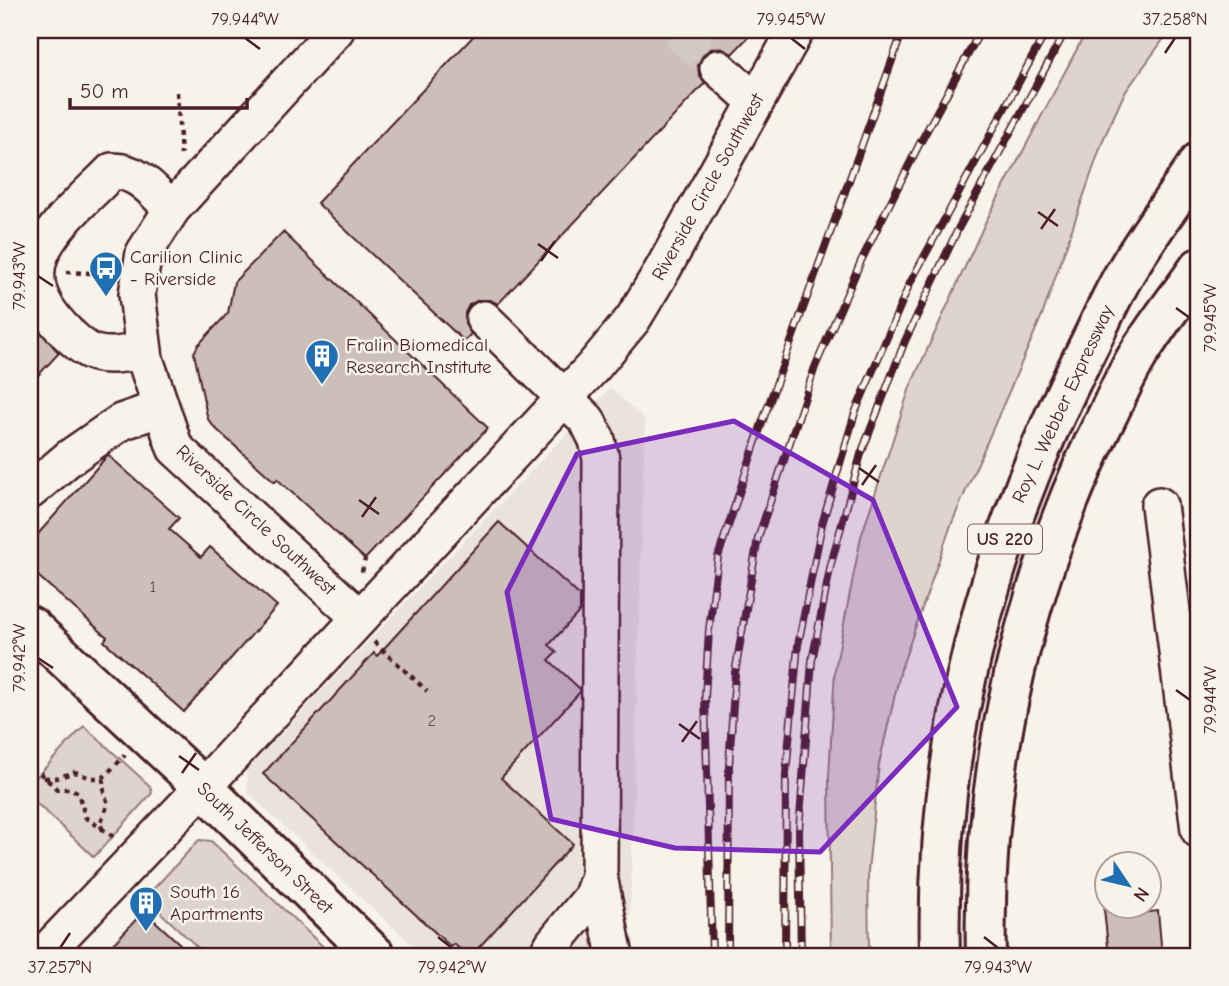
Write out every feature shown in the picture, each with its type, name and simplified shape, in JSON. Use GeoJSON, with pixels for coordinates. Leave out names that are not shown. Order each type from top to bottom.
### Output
{"type":"FeatureCollection","features":[{"type":"Feature","properties":{"kind":"main road","name":"Roy L. Webber Expressway"},"geometry":{"type":"LineString","coordinates":[[940,956],[942,840],[951,760],[966,674],[1015,507],[1076,370],[1126,272],[1199,162]]}},
{"type":"Feature","properties":{"kind":"main road","name":"US 220"},"geometry":{"type":"LineString","coordinates":[[986,956],[988,843],[1000,743],[1013,676],[1033,598],[1060,518],[1087,455],[1138,355],[1199,268]]}},
{"type":"Feature","properties":{"kind":"main road","name":"South Jefferson Street"},"geometry":{"type":"LineString","coordinates":[[30,626],[203,787],[376,956]]}},
{"type":"Feature","properties":{"kind":"street","name":"Riverside Circle Southwest"},"geometry":{"type":"LineString","coordinates":[[336,30],[172,209],[144,253],[136,294],[144,350],[175,448],[366,629]]}},
{"type":"Feature","properties":{"kind":"street","name":"Riverside Circle Southwest"},"geometry":{"type":"LineString","coordinates":[[42,956],[203,787],[366,629],[594,366],[632,319],[663,269],[796,30]]}},
{"type":"Feature","properties":{"kind":"street"},"geometry":{"type":"LineString","coordinates":[[718,68],[756,102]]}},
{"type":"Feature","properties":{"kind":"street"},"geometry":{"type":"LineString","coordinates":[[144,350],[108,356],[93,353],[74,339],[52,319],[41,302],[39,259],[49,239],[112,172],[127,171],[172,209]]}},
{"type":"Feature","properties":{"kind":"street"},"geometry":{"type":"LineString","coordinates":[[484,319],[587,420],[597,440],[601,459],[599,876],[615,956]]}},
{"type":"Feature","properties":{"kind":"street"},"geometry":{"type":"LineString","coordinates":[[30,491],[69,458],[121,422],[161,408]]}},
{"type":"Feature","properties":{"kind":"street"},"geometry":{"type":"LineString","coordinates":[[1159,505],[1195,759],[1199,830]]}},
{"type":"Feature","properties":{"kind":"street"},"geometry":{"type":"LineString","coordinates":[[546,956],[591,898],[599,876]]}},
{"type":"Feature","properties":{"kind":"path"},"geometry":{"type":"LineString","coordinates":[[177,92],[181,156]]}},
{"type":"Feature","properties":{"kind":"path"},"geometry":{"type":"LineString","coordinates":[[38,271],[114,274]]}},
{"type":"Feature","properties":{"kind":"path"},"geometry":{"type":"LineString","coordinates":[[361,577],[365,559]]}},
{"type":"Feature","properties":{"kind":"path"},"geometry":{"type":"LineString","coordinates":[[366,629],[427,691]]}},
{"type":"Feature","properties":{"kind":"path"},"geometry":{"type":"LineString","coordinates":[[44,778],[56,778],[75,772],[90,778],[103,778],[125,755]]}},
{"type":"Feature","properties":{"kind":"path"},"geometry":{"type":"LineString","coordinates":[[40,773],[57,789],[72,789],[78,793],[86,818],[121,841]]}},
{"type":"Feature","properties":{"kind":"path"},"geometry":{"type":"LineString","coordinates":[[103,778],[108,804],[100,824],[104,831]]}},
{"type":"Feature","properties":{"kind":"path"},"geometry":{"type":"LineString","coordinates":[[446,956],[454,956]]}},
{"type":"Feature","properties":{"kind":"highlighted area"},"geometry":{"type":"Polygon","coordinates":[[[734,421],[873,500],[957,707],[820,852],[675,848],[551,819],[507,592],[577,454],[734,421]]]}},
{"type":"Feature","properties":{"kind":"shaded area"},"geometry":{"type":"Polygon","coordinates":[[[1087,30],[1170,30],[1124,94],[1103,140],[1043,313],[951,525],[901,669],[879,764],[868,871],[869,956],[831,956],[829,777],[835,669],[861,537],[910,387],[986,221],[1087,30]]]}},
{"type":"Feature","properties":{"kind":"shaded area"},"geometry":{"type":"Polygon","coordinates":[[[610,388],[645,419],[629,956],[424,956],[247,792],[247,769],[610,388]]]}},
{"type":"Feature","properties":{"kind":"shaded area"},"geometry":{"type":"Polygon","coordinates":[[[84,726],[150,786],[152,793],[94,857],[30,797],[30,784],[84,726]]]}},
{"type":"Feature","properties":{"kind":"shaded area"},"geometry":{"type":"Polygon","coordinates":[[[199,840],[211,841],[333,956],[207,956],[145,898],[199,840]]]}},
{"type":"Feature","properties":{"kind":"building"},"geometry":{"type":"Polygon","coordinates":[[[479,30],[755,30],[732,54],[721,48],[711,49],[704,54],[698,65],[699,75],[705,83],[498,304],[490,300],[479,300],[469,305],[465,313],[465,324],[471,334],[464,341],[317,203],[479,30]]]}},
{"type":"Feature","properties":{"kind":"building","name":"Fralin Biomedical Research Institute"},"geometry":{"type":"Polygon","coordinates":[[[283,232],[488,428],[365,559],[277,479],[275,482],[208,419],[194,353],[198,345],[228,313],[234,282],[283,232]]]}},
{"type":"Feature","properties":{"kind":"building"},"geometry":{"type":"Polygon","coordinates":[[[30,319],[59,353],[30,384],[30,319]]]}},
{"type":"Feature","properties":{"kind":"building"},"geometry":{"type":"Polygon","coordinates":[[[108,455],[179,518],[169,529],[201,557],[210,547],[277,606],[184,712],[104,641],[107,637],[30,569],[30,543],[108,455]]]}},
{"type":"Feature","properties":{"kind":"building"},"geometry":{"type":"Polygon","coordinates":[[[499,522],[580,596],[580,611],[549,645],[557,652],[549,660],[580,692],[501,778],[573,844],[471,956],[468,956],[454,944],[451,947],[263,774],[374,653],[377,656],[499,522]]]}},
{"type":"Feature","properties":{"kind":"building","name":"South 16 Apartments"},"geometry":{"type":"Polygon","coordinates":[[[144,911],[193,956],[102,956],[144,911]]]}},
{"type":"Feature","properties":{"kind":"building"},"geometry":{"type":"Polygon","coordinates":[[[1105,920],[1159,920],[1162,956],[1109,956],[1105,920]]]}},
{"type":"Feature","properties":{"kind":"tunnel"},"geometry":{"type":"LineString","coordinates":[[676,30],[718,68]]}},
{"type":"Feature","properties":{"kind":"railway"},"geometry":{"type":"LineString","coordinates":[[712,956],[705,697],[709,630],[718,557],[762,423],[903,30]]}},
{"type":"Feature","properties":{"kind":"railway"},"geometry":{"type":"LineString","coordinates":[[728,956],[729,766],[735,673],[758,538],[815,367],[861,261],[981,30]]}},
{"type":"Feature","properties":{"kind":"railway"},"geometry":{"type":"LineString","coordinates":[[785,956],[786,774],[798,645],[822,524],[855,413],[910,283],[1047,30]]}},
{"type":"Feature","properties":{"kind":"railway"},"geometry":{"type":"LineString","coordinates":[[801,956],[799,830],[812,661],[831,564],[861,454],[905,341],[958,229],[1066,30]]}},
{"type":"Feature","properties":{"kind":"place","name":"Carilion Clinic - Riverside"},"geometry":{"type":"Point","coordinates":[106,298]}},
{"type":"Feature","properties":{"kind":"place","name":"Fralin Biomedical Research Institute"},"geometry":{"type":"Point","coordinates":[322,386]}},
{"type":"Feature","properties":{"kind":"place","name":"South 16 Apartments"},"geometry":{"type":"Point","coordinates":[146,933]}}]}
